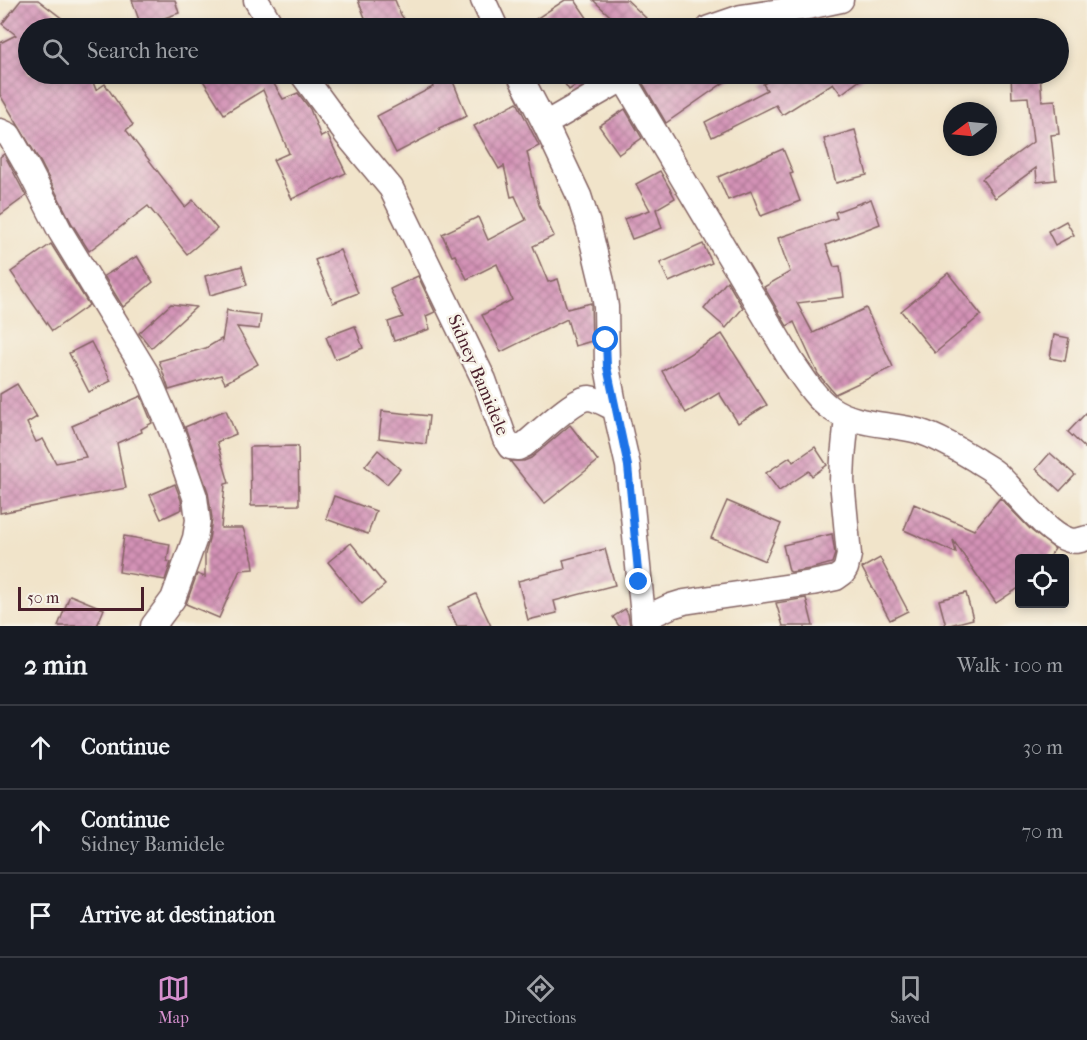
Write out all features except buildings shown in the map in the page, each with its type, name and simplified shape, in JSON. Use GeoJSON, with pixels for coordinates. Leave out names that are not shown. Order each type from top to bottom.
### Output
{"type":"FeatureCollection","features":[{"type":"Feature","properties":{"kind":"street"},"geometry":{"type":"LineString","coordinates":[[256,0],[267,18]]}},
{"type":"Feature","properties":{"kind":"street"},"geometry":{"type":"LineString","coordinates":[[483,0],[491,18]]}},
{"type":"Feature","properties":{"kind":"street"},"geometry":{"type":"LineString","coordinates":[[738,18],[841,0]]}},
{"type":"Feature","properties":{"kind":"street","name":"Sidney Bamidele"},"geometry":{"type":"LineString","coordinates":[[309,84],[346,134],[391,188],[484,380],[510,447],[518,448],[524,445],[581,400],[588,398],[597,400],[615,409]]}},
{"type":"Feature","properties":{"kind":"street"},"geometry":{"type":"LineString","coordinates":[[524,84],[579,196],[602,282],[606,307],[607,367],[628,466],[644,623],[671,606],[684,602],[812,583],[836,578],[843,573],[849,555],[842,481],[847,417]]}},
{"type":"Feature","properties":{"kind":"street"},"geometry":{"type":"LineString","coordinates":[[545,124],[613,84]]}},
{"type":"Feature","properties":{"kind":"street"},"geometry":{"type":"LineString","coordinates":[[632,84],[792,362],[818,398],[847,417],[919,431],[959,449],[996,473],[1042,521],[1061,537],[1071,541],[1087,538]]}},
{"type":"Feature","properties":{"kind":"street"},"geometry":{"type":"LineString","coordinates":[[0,131],[9,135],[60,231],[147,374],[174,437],[195,496],[198,520],[195,538],[173,599],[153,626]]}},
{"type":"Feature","properties":{"kind":"route"},"geometry":{"type":"LineString","coordinates":[[606,340],[607,367],[628,466],[639,582]]}}]}
